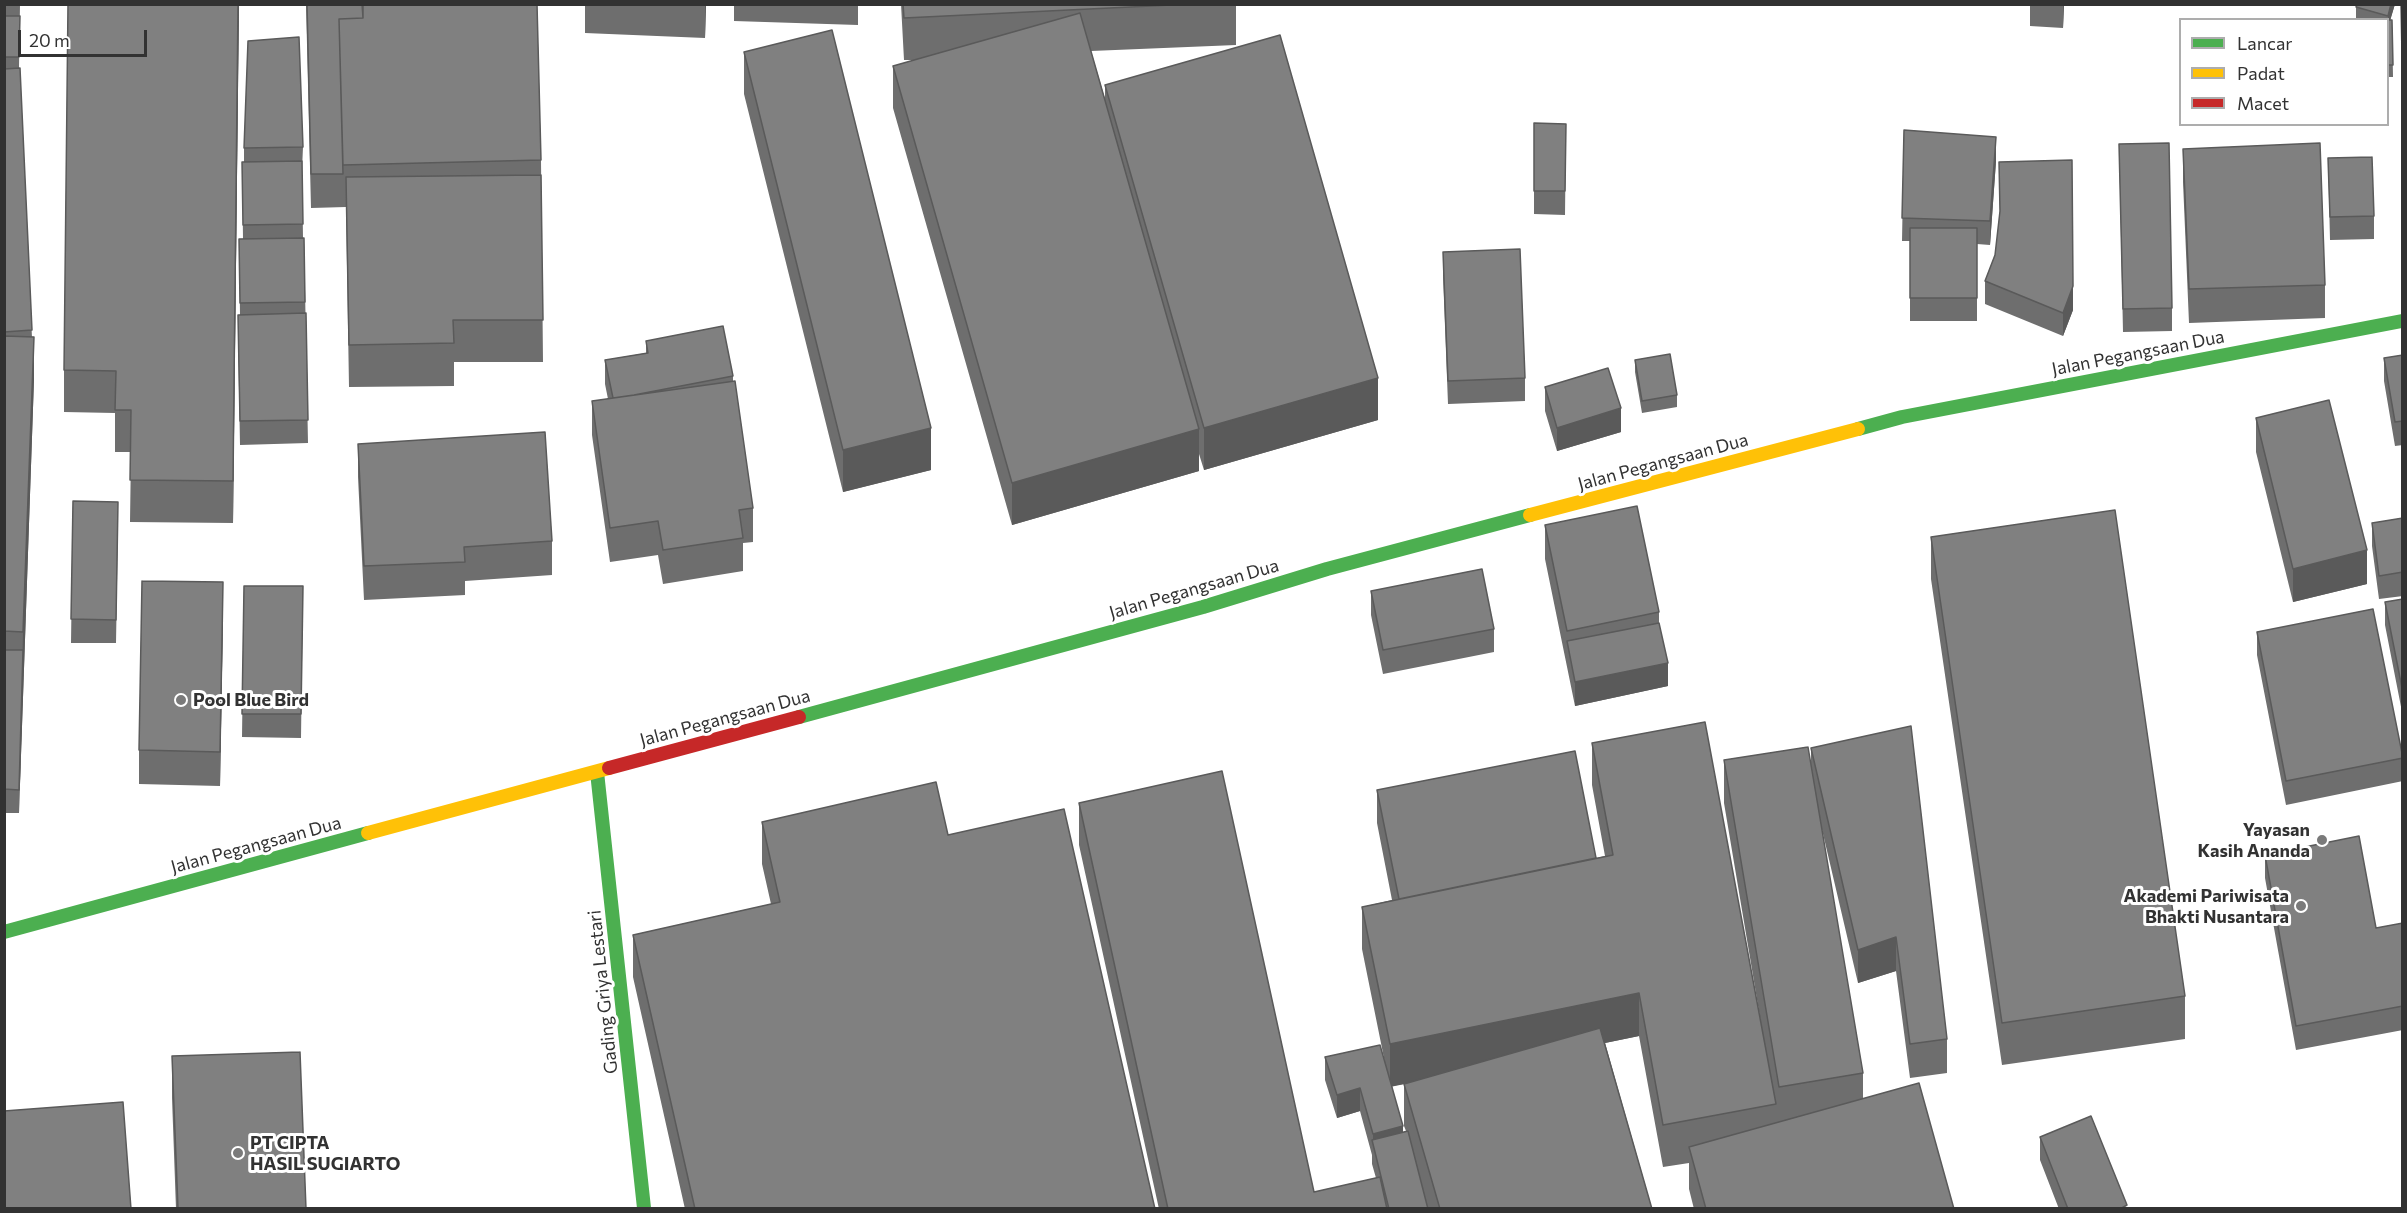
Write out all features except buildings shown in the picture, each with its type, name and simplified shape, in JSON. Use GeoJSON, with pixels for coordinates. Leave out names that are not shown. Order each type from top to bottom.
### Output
{"type":"FeatureCollection","features":[{"type":"Feature","properties":{"kind":"main road","name":"Jalan Pegangsaan Dua"},"geometry":{"type":"LineString","coordinates":[[4,932],[1203,607],[1327,569],[1902,417],[2403,321]]}},
{"type":"Feature","properties":{"kind":"main road","name":"Gading Griya Lestari"},"geometry":{"type":"LineString","coordinates":[[597,772],[644,1209]]}},
{"type":"Feature","properties":{"kind":"traffic: fast"},"geometry":{"type":"LineString","coordinates":[[1858,429],[1902,417],[2402,321]]}},
{"type":"Feature","properties":{"kind":"traffic: fast"},"geometry":{"type":"LineString","coordinates":[[799,717],[1203,607],[1327,569],[1530,515]]}},
{"type":"Feature","properties":{"kind":"traffic: fast"},"geometry":{"type":"LineString","coordinates":[[597,772],[644,1208]]}},
{"type":"Feature","properties":{"kind":"traffic: fast"},"geometry":{"type":"LineString","coordinates":[[4,932],[368,833]]}},
{"type":"Feature","properties":{"kind":"traffic: slow"},"geometry":{"type":"LineString","coordinates":[[1530,515],[1858,429]]}},
{"type":"Feature","properties":{"kind":"traffic: slow"},"geometry":{"type":"LineString","coordinates":[[368,833],[609,768]]}},
{"type":"Feature","properties":{"kind":"traffic: jam"},"geometry":{"type":"LineString","coordinates":[[609,768],[799,717]]}},
{"type":"Feature","properties":{"kind":"place","name":"Pool Blue Bird"},"geometry":{"type":"Point","coordinates":[181,700]}},
{"type":"Feature","properties":{"kind":"place","name":"Yayasan Kasih Ananda"},"geometry":{"type":"Point","coordinates":[2322,840]}},
{"type":"Feature","properties":{"kind":"place","name":"Akademi Pariwisata Bhakti Nusantara"},"geometry":{"type":"Point","coordinates":[2301,906]}},
{"type":"Feature","properties":{"kind":"place","name":"PT CIPTA HASIL SUGIARTO"},"geometry":{"type":"Point","coordinates":[238,1153]}}]}
